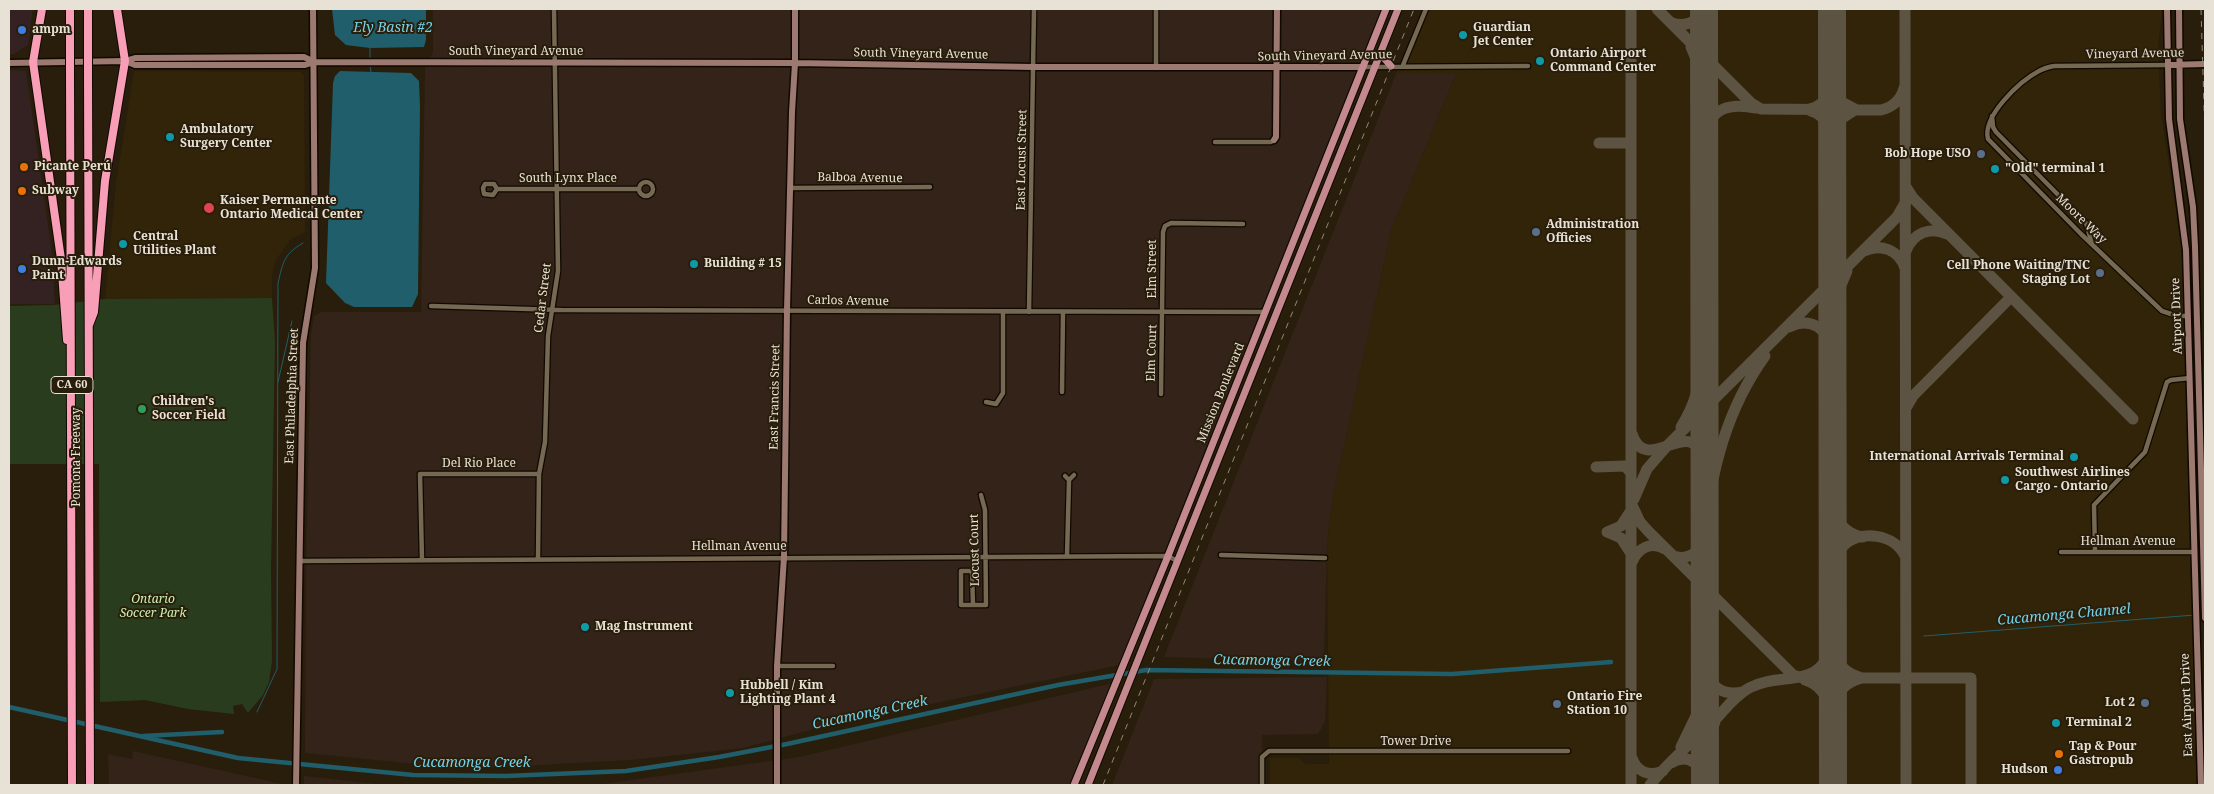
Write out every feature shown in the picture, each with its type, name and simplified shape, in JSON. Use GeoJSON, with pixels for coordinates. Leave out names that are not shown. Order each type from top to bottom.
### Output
{"type":"FeatureCollection","features":[{"type":"Feature","properties":{"kind":"highway"},"geometry":{"type":"LineString","coordinates":[[42,9],[33,62],[61,258],[72,402]]}},
{"type":"Feature","properties":{"kind":"highway","name":"Pomona Freeway"},"geometry":{"type":"LineString","coordinates":[[70,9],[72,402],[72,758],[70,785]]}},
{"type":"Feature","properties":{"kind":"highway","name":"Pomona Freeway"},"geometry":{"type":"LineString","coordinates":[[88,9],[87,330],[91,785]]}},
{"type":"Feature","properties":{"kind":"highway"},"geometry":{"type":"LineString","coordinates":[[87,330],[94,312],[105,181],[125,61],[117,9]]}},
{"type":"Feature","properties":{"kind":"main road","name":"East Philadelphia Street"},"geometry":{"type":"LineString","coordinates":[[296,785],[303,343],[315,268],[313,9]]}},
{"type":"Feature","properties":{"kind":"main road","name":"East Francis Street"},"geometry":{"type":"LineString","coordinates":[[777,785],[777,666],[784,557],[787,310],[795,9]]}},
{"type":"Feature","properties":{"kind":"main road"},"geometry":{"type":"LineString","coordinates":[[1274,140],[1276,137],[1277,9]]}},
{"type":"Feature","properties":{"kind":"main road","name":"Mission Boulevard"},"geometry":{"type":"LineString","coordinates":[[1074,785],[1168,556],[1386,9]]}},
{"type":"Feature","properties":{"kind":"main road","name":"Mission Boulevard"},"geometry":{"type":"LineString","coordinates":[[1088,785],[1398,9]]}},
{"type":"Feature","properties":{"kind":"main road","name":"Airport Drive"},"geometry":{"type":"LineString","coordinates":[[2167,9],[2169,119],[2186,250],[2196,624]]}},
{"type":"Feature","properties":{"kind":"main road","name":"Airport Drive"},"geometry":{"type":"LineString","coordinates":[[2179,9],[2180,119],[2193,215],[2205,618]]}},
{"type":"Feature","properties":{"kind":"main road"},"geometry":{"type":"LineString","coordinates":[[1382,48],[1383,56],[1391,66]]}},
{"type":"Feature","properties":{"kind":"main road","name":"South Vineyard Avenue"},"geometry":{"type":"LineString","coordinates":[[125,61],[135,58],[304,57],[314,62],[795,63],[1156,68],[1362,67]]}},
{"type":"Feature","properties":{"kind":"main road"},"geometry":{"type":"LineString","coordinates":[[9,63],[125,61]]}},
{"type":"Feature","properties":{"kind":"main road","name":"Vineyard Avenue"},"geometry":{"type":"LineString","coordinates":[[2168,65],[2205,64]]}},
{"type":"Feature","properties":{"kind":"main road"},"geometry":{"type":"LineString","coordinates":[[2188,316],[2197,316]]}},
{"type":"Feature","properties":{"kind":"main road"},"geometry":{"type":"LineString","coordinates":[[2190,378],[2199,378]]}},
{"type":"Feature","properties":{"kind":"main road","name":"East Airport Drive"},"geometry":{"type":"LineString","coordinates":[[2196,624],[2201,785]]}},
{"type":"Feature","properties":{"kind":"street","name":"Cedar Street"},"geometry":{"type":"LineString","coordinates":[[538,559],[539,474],[545,442],[548,336],[558,271],[554,9]]}},
{"type":"Feature","properties":{"kind":"street","name":"East Locust Street"},"geometry":{"type":"LineString","coordinates":[[1029,312],[1034,9]]}},
{"type":"Feature","properties":{"kind":"street"},"geometry":{"type":"LineString","coordinates":[[1156,9],[1156,68]]}},
{"type":"Feature","properties":{"kind":"street"},"geometry":{"type":"LineString","coordinates":[[1403,65],[1426,9]]}},
{"type":"Feature","properties":{"kind":"street","name":"South Vineyard Avenue"},"geometry":{"type":"LineString","coordinates":[[1362,67],[1403,65],[1528,66]]}},
{"type":"Feature","properties":{"kind":"street","name":"Vineyard Avenue"},"geometry":{"type":"LineString","coordinates":[[1992,114],[2039,71],[2054,66],[2168,65]]}},
{"type":"Feature","properties":{"kind":"street"},"geometry":{"type":"LineString","coordinates":[[1992,114],[1993,127],[1996,132],[2086,223],[2092,244]]}},
{"type":"Feature","properties":{"kind":"street","name":"Moore Way"},"geometry":{"type":"LineString","coordinates":[[1992,114],[1987,133],[1988,139],[2092,244],[2162,311],[2177,316],[2188,316]]}},
{"type":"Feature","properties":{"kind":"street"},"geometry":{"type":"LineString","coordinates":[[1215,142],[1271,142],[1274,140]]}},
{"type":"Feature","properties":{"kind":"street","name":"Balboa Avenue"},"geometry":{"type":"LineString","coordinates":[[790,188],[930,187]]}},
{"type":"Feature","properties":{"kind":"street","name":"South Lynx Place"},"geometry":{"type":"LineString","coordinates":[[497,189],[639,189]]}},
{"type":"Feature","properties":{"kind":"street","name":"Elm Street"},"geometry":{"type":"LineString","coordinates":[[1163,312],[1163,232],[1165,226],[1171,224],[1243,224]]}},
{"type":"Feature","properties":{"kind":"street","name":"Carlos Avenue"},"geometry":{"type":"LineString","coordinates":[[431,306],[553,309],[1265,312]]}},
{"type":"Feature","properties":{"kind":"street"},"geometry":{"type":"LineString","coordinates":[[986,402],[996,404],[1003,393],[1003,312]]}},
{"type":"Feature","properties":{"kind":"street"},"geometry":{"type":"LineString","coordinates":[[1062,392],[1063,312]]}},
{"type":"Feature","properties":{"kind":"street","name":"Elm Court"},"geometry":{"type":"LineString","coordinates":[[1161,394],[1163,312]]}},
{"type":"Feature","properties":{"kind":"street"},"geometry":{"type":"LineString","coordinates":[[2095,552],[2094,505],[2145,452],[2167,382],[2190,378]]}},
{"type":"Feature","properties":{"kind":"street","name":"Del Rio Place"},"geometry":{"type":"LineString","coordinates":[[422,560],[420,474],[539,474]]}},
{"type":"Feature","properties":{"kind":"street"},"geometry":{"type":"LineString","coordinates":[[1068,556],[1069,480],[1074,475]]}},
{"type":"Feature","properties":{"kind":"street"},"geometry":{"type":"LineString","coordinates":[[1065,476],[1069,480]]}},
{"type":"Feature","properties":{"kind":"street","name":"Locust Court"},"geometry":{"type":"LineString","coordinates":[[972,605],[986,605],[985,510],[981,495]]}},
{"type":"Feature","properties":{"kind":"street","name":"Hellman Avenue"},"geometry":{"type":"LineString","coordinates":[[2061,552],[2195,552]]}},
{"type":"Feature","properties":{"kind":"street"},"geometry":{"type":"LineString","coordinates":[[1221,555],[1325,558]]}},
{"type":"Feature","properties":{"kind":"street","name":"Hellman Avenue"},"geometry":{"type":"LineString","coordinates":[[300,561],[1068,556],[1168,556],[1177,561]]}},
{"type":"Feature","properties":{"kind":"street"},"geometry":{"type":"LineString","coordinates":[[961,571],[972,571],[972,605],[961,605],[961,571]]}},
{"type":"Feature","properties":{"kind":"street"},"geometry":{"type":"LineString","coordinates":[[777,666],[833,666]]}},
{"type":"Feature","properties":{"kind":"street","name":"Tower Drive"},"geometry":{"type":"LineString","coordinates":[[1262,785],[1264,753],[1269,751],[1568,751]]}},
{"type":"Feature","properties":{"kind":"shaded area"},"geometry":{"type":"Polygon","coordinates":[[[9,9],[33,9],[28,45],[14,54],[9,54],[9,9]]]}},
{"type":"Feature","properties":{"kind":"shaded area"},"geometry":{"type":"Polygon","coordinates":[[[433,9],[1381,9],[1119,665],[825,726],[743,748],[631,760],[467,769],[305,753],[306,567],[311,334],[314,316],[321,312],[421,312],[425,68],[433,52],[433,9]]]}},
{"type":"Feature","properties":{"kind":"shaded area"},"geometry":{"type":"Polygon","coordinates":[[[1422,9],[2162,9],[2158,48],[2161,114],[2182,251],[2198,785],[1270,785],[1270,758],[1299,758],[1306,764],[1329,764],[1327,543],[1333,496],[1391,231],[1456,74],[1396,74],[1422,9]]]}},
{"type":"Feature","properties":{"kind":"shaded area"},"geometry":{"type":"Polygon","coordinates":[[[9,70],[26,71],[52,253],[55,304],[9,304],[9,70]]]}},
{"type":"Feature","properties":{"kind":"shaded area","name":"Kaiser Permanente Ontario Medical Center"},"geometry":{"type":"Polygon","coordinates":[[[134,71],[301,72],[304,76],[305,232],[291,239],[276,260],[272,275],[272,298],[105,299],[116,184],[134,71]]]}},
{"type":"Feature","properties":{"kind":"shaded area"},"geometry":{"type":"Polygon","coordinates":[[[1396,74],[1456,74],[1391,231],[1333,497],[1327,543],[1324,662],[1164,657],[1396,74]]]}},
{"type":"Feature","properties":{"kind":"shaded area"},"geometry":{"type":"Polygon","coordinates":[[[1327,677],[1325,722],[1318,734],[1262,735],[1261,785],[1112,785],[1154,679],[1327,677]]]}},
{"type":"Feature","properties":{"kind":"shaded area"},"geometry":{"type":"Polygon","coordinates":[[[1113,683],[1071,785],[595,785],[799,757],[1113,683]]]}},
{"type":"Feature","properties":{"kind":"shaded area"},"geometry":{"type":"Polygon","coordinates":[[[133,751],[287,785],[109,785],[108,754],[132,759],[133,751]]]}},
{"type":"Feature","properties":{"kind":"shaded area"},"geometry":{"type":"Polygon","coordinates":[[[304,776],[386,785],[304,785],[304,776]]]}},
{"type":"Feature","properties":{"kind":"green space","name":"Ontario Soccer Park"},"geometry":{"type":"Polygon","coordinates":[[[272,298],[275,342],[271,569],[272,661],[269,682],[263,695],[248,713],[242,704],[233,706],[234,714],[188,709],[145,700],[100,702],[99,464],[9,464],[9,306],[53,305],[105,299],[272,298]]]}},
{"type":"Feature","properties":{"kind":"water","name":"Ely Basin #2"},"geometry":{"type":"Polygon","coordinates":[[[332,9],[426,9],[426,40],[424,47],[370,48],[346,45],[335,35],[332,9]]]}},
{"type":"Feature","properties":{"kind":"water"},"geometry":{"type":"Polygon","coordinates":[[[340,71],[411,73],[419,81],[418,294],[412,307],[354,307],[345,303],[326,283],[333,83],[335,76],[340,71]]]}},
{"type":"Feature","properties":{"kind":"waterway"},"geometry":{"type":"LineString","coordinates":[[370,48],[370,59]]}},
{"type":"Feature","properties":{"kind":"waterway"},"geometry":{"type":"LineString","coordinates":[[370,66],[371,72]]}},
{"type":"Feature","properties":{"kind":"waterway"},"geometry":{"type":"LineString","coordinates":[[257,712],[277,669],[278,283],[285,259],[303,243]]}},
{"type":"Feature","properties":{"kind":"waterway"},"geometry":{"type":"LineString","coordinates":[[278,382],[292,321]]}},
{"type":"Feature","properties":{"kind":"waterway","name":"Cucamonga Channel"},"geometry":{"type":"LineString","coordinates":[[1924,636],[2195,615]]}},
{"type":"Feature","properties":{"kind":"waterway","name":"Cucamonga Creek"},"geometry":{"type":"LineString","coordinates":[[9,707],[238,758],[413,775],[506,776],[626,771],[719,757],[1058,685],[1146,670],[1452,674],[1611,662]]}},
{"type":"Feature","properties":{"kind":"waterway","name":"Cucamonga Creek"},"geometry":{"type":"LineString","coordinates":[[143,736],[222,732]]}},
{"type":"Feature","properties":{"kind":"taxiway"},"geometry":{"type":"LineString","coordinates":[[1631,9],[1631,785]]}},
{"type":"Feature","properties":{"kind":"taxiway"},"geometry":{"type":"LineString","coordinates":[[1657,9],[1751,103],[1761,109],[1881,110],[1896,102],[1904,88]]}},
{"type":"Feature","properties":{"kind":"taxiway"},"geometry":{"type":"LineString","coordinates":[[1670,22],[1675,24],[1690,23],[1697,18],[1703,9]]}},
{"type":"Feature","properties":{"kind":"taxiway"},"geometry":{"type":"LineString","coordinates":[[1905,9],[1906,785]]}},
{"type":"Feature","properties":{"kind":"taxiway"},"geometry":{"type":"LineString","coordinates":[[1691,47],[1701,71],[1704,90]]}},
{"type":"Feature","properties":{"kind":"taxiway"},"geometry":{"type":"LineString","coordinates":[[1832,81],[1840,101],[1855,109]]}},
{"type":"Feature","properties":{"kind":"taxiway"},"geometry":{"type":"LineString","coordinates":[[1810,109],[1819,105],[1825,99],[1832,81]]}},
{"type":"Feature","properties":{"kind":"taxiway"},"geometry":{"type":"LineString","coordinates":[[1704,137],[1711,119],[1722,109],[1737,106],[1756,108]]}},
{"type":"Feature","properties":{"kind":"taxiway"},"geometry":{"type":"LineString","coordinates":[[1811,111],[1823,118],[1832,139]]}},
{"type":"Feature","properties":{"kind":"taxiway"},"geometry":{"type":"LineString","coordinates":[[1832,139],[1839,120],[1853,111]]}},
{"type":"Feature","properties":{"kind":"taxiway"},"geometry":{"type":"LineString","coordinates":[[1599,143],[1631,143]]}},
{"type":"Feature","properties":{"kind":"taxiway"},"geometry":{"type":"LineString","coordinates":[[1906,187],[1913,198],[2133,419]]}},
{"type":"Feature","properties":{"kind":"taxiway"},"geometry":{"type":"LineString","coordinates":[[1634,499],[1647,469],[1667,446],[1897,217],[1905,203]]}},
{"type":"Feature","properties":{"kind":"taxiway"},"geometry":{"type":"LineString","coordinates":[[1906,251],[1913,240],[1923,233],[1934,231],[1947,234]]}},
{"type":"Feature","properties":{"kind":"taxiway"},"geometry":{"type":"LineString","coordinates":[[1864,251],[1877,248],[1889,250],[1898,257],[1905,268]]}},
{"type":"Feature","properties":{"kind":"taxiway"},"geometry":{"type":"LineString","coordinates":[[1825,287],[1832,262]]}},
{"type":"Feature","properties":{"kind":"taxiway"},"geometry":{"type":"LineString","coordinates":[[1832,333],[1838,292],[1847,271]]}},
{"type":"Feature","properties":{"kind":"taxiway"},"geometry":{"type":"LineString","coordinates":[[1906,408],[1913,396],[2011,297]]}},
{"type":"Feature","properties":{"kind":"taxiway"},"geometry":{"type":"LineString","coordinates":[[1789,327],[1805,323],[1818,327],[1827,337],[1832,352]]}},
{"type":"Feature","properties":{"kind":"taxiway"},"geometry":{"type":"LineString","coordinates":[[1681,427],[1691,409],[1697,391],[1704,351]]}},
{"type":"Feature","properties":{"kind":"taxiway"},"geometry":{"type":"LineString","coordinates":[[1704,534],[1711,487],[1723,441],[1740,398],[1765,356]]}},
{"type":"Feature","properties":{"kind":"taxiway"},"geometry":{"type":"LineString","coordinates":[[1632,434],[1639,446],[1648,450],[1680,442],[1690,442],[1698,448],[1704,463]]}},
{"type":"Feature","properties":{"kind":"taxiway"},"geometry":{"type":"LineString","coordinates":[[1596,467],[1625,466],[1631,473]]}},
{"type":"Feature","properties":{"kind":"taxiway"},"geometry":{"type":"LineString","coordinates":[[1832,503],[1842,526],[1851,533],[1863,537]]}},
{"type":"Feature","properties":{"kind":"taxiway"},"geometry":{"type":"LineString","coordinates":[[1633,507],[1640,522],[1648,531],[1793,675],[1803,678],[1971,678],[1971,785]]}},
{"type":"Feature","properties":{"kind":"taxiway"},"geometry":{"type":"LineString","coordinates":[[1630,512],[1621,526],[1607,532],[1621,538],[1630,552]]}},
{"type":"Feature","properties":{"kind":"taxiway"},"geometry":{"type":"LineString","coordinates":[[1832,571],[1836,558],[1843,546],[1858,537],[1877,536],[1885,539],[1893,543],[1905,556]]}},
{"type":"Feature","properties":{"kind":"taxiway"},"geometry":{"type":"LineString","coordinates":[[1673,556],[1684,557],[1693,554],[1700,547],[1704,537]]}},
{"type":"Feature","properties":{"kind":"taxiway"},"geometry":{"type":"LineString","coordinates":[[1632,562],[1638,553],[1646,547],[1655,546],[1665,549]]}},
{"type":"Feature","properties":{"kind":"taxiway"},"geometry":{"type":"LineString","coordinates":[[1698,585],[1704,610]]}},
{"type":"Feature","properties":{"kind":"taxiway"},"geometry":{"type":"LineString","coordinates":[[1704,627],[1707,613],[1714,608]]}},
{"type":"Feature","properties":{"kind":"taxiway"},"geometry":{"type":"LineString","coordinates":[[1650,785],[1672,760],[1713,722],[1738,695],[1762,683],[1810,674],[1819,668],[1827,658],[1832,643]]}},
{"type":"Feature","properties":{"kind":"taxiway"},"geometry":{"type":"LineString","coordinates":[[1833,645],[1836,657],[1842,667],[1862,678],[1845,686],[1838,694],[1833,712]]}},
{"type":"Feature","properties":{"kind":"taxiway"},"geometry":{"type":"LineString","coordinates":[[1705,670],[1710,681],[1719,689],[1729,693],[1742,692]]}},
{"type":"Feature","properties":{"kind":"taxiway"},"geometry":{"type":"LineString","coordinates":[[1681,747],[1698,712],[1704,673]]}},
{"type":"Feature","properties":{"kind":"taxiway"},"geometry":{"type":"LineString","coordinates":[[1805,680],[1817,686],[1825,696],[1831,709],[1836,741],[1839,785]]}},
{"type":"Feature","properties":{"kind":"taxiway"},"geometry":{"type":"LineString","coordinates":[[1705,759],[1708,739],[1715,722]]}},
{"type":"Feature","properties":{"kind":"taxiway"},"geometry":{"type":"LineString","coordinates":[[1632,758],[1637,767],[1644,772],[1658,773],[1663,771]]}},
{"type":"Feature","properties":{"kind":"taxiway"},"geometry":{"type":"LineString","coordinates":[[1671,763],[1683,759],[1694,762],[1701,771],[1705,783]]}},
{"type":"Feature","properties":{"kind":"runway"},"geometry":{"type":"LineString","coordinates":[[1704,9],[1705,785]]}},
{"type":"Feature","properties":{"kind":"runway"},"geometry":{"type":"LineString","coordinates":[[1832,9],[1833,785]]}},
{"type":"Feature","properties":{"kind":"railway"},"geometry":{"type":"LineString","coordinates":[[1103,785],[1414,9]]}},
{"type":"Feature","properties":{"kind":"railway"},"geometry":{"type":"LineString","coordinates":[[2201,9],[2205,138]]}},
{"type":"Feature","properties":{"kind":"place","name":"ampm"},"geometry":{"type":"Point","coordinates":[22,30]}},
{"type":"Feature","properties":{"kind":"place","name":"Guardian Jet Center"},"geometry":{"type":"Point","coordinates":[1463,35]}},
{"type":"Feature","properties":{"kind":"place","name":"Ontario Airport Command Center"},"geometry":{"type":"Point","coordinates":[1540,61]}},
{"type":"Feature","properties":{"kind":"place","name":"Ambulatory Surgery Center"},"geometry":{"type":"Point","coordinates":[170,137]}},
{"type":"Feature","properties":{"kind":"place","name":"Bob Hope USO"},"geometry":{"type":"Point","coordinates":[1981,154]}},
{"type":"Feature","properties":{"kind":"place","name":"Picante Perú"},"geometry":{"type":"Point","coordinates":[24,167]}},
{"type":"Feature","properties":{"kind":"place","name":"\"Old\" terminal 1"},"geometry":{"type":"Point","coordinates":[1995,169]}},
{"type":"Feature","properties":{"kind":"place","name":"Subway"},"geometry":{"type":"Point","coordinates":[22,191]}},
{"type":"Feature","properties":{"kind":"place","name":"Kaiser Permanente Ontario Medical Center"},"geometry":{"type":"Point","coordinates":[209,208]}},
{"type":"Feature","properties":{"kind":"place","name":"Administration Officies"},"geometry":{"type":"Point","coordinates":[1536,232]}},
{"type":"Feature","properties":{"kind":"place","name":"Central Utilities Plant"},"geometry":{"type":"Point","coordinates":[123,244]}},
{"type":"Feature","properties":{"kind":"place","name":"Building # 15"},"geometry":{"type":"Point","coordinates":[694,264]}},
{"type":"Feature","properties":{"kind":"place","name":"Dunn-Edwards Paint"},"geometry":{"type":"Point","coordinates":[22,269]}},
{"type":"Feature","properties":{"kind":"place","name":"Cell Phone Waiting/TNC Staging Lot"},"geometry":{"type":"Point","coordinates":[2100,273]}},
{"type":"Feature","properties":{"kind":"place","name":"Children's Soccer Field"},"geometry":{"type":"Point","coordinates":[142,409]}},
{"type":"Feature","properties":{"kind":"place","name":"International Arrivals Terminal"},"geometry":{"type":"Point","coordinates":[2074,457]}},
{"type":"Feature","properties":{"kind":"place","name":"Southwest Airlines Cargo - Ontario"},"geometry":{"type":"Point","coordinates":[2005,480]}},
{"type":"Feature","properties":{"kind":"place","name":"Mag Instrument"},"geometry":{"type":"Point","coordinates":[585,627]}},
{"type":"Feature","properties":{"kind":"place","name":"Hubbell / Kim Lighting Plant 4"},"geometry":{"type":"Point","coordinates":[730,693]}},
{"type":"Feature","properties":{"kind":"place","name":"Lot 2"},"geometry":{"type":"Point","coordinates":[2145,703]}},
{"type":"Feature","properties":{"kind":"place","name":"Ontario Fire Station 10"},"geometry":{"type":"Point","coordinates":[1557,704]}},
{"type":"Feature","properties":{"kind":"place","name":"Terminal 2"},"geometry":{"type":"Point","coordinates":[2056,723]}},
{"type":"Feature","properties":{"kind":"place","name":"Tap & Pour Gastropub"},"geometry":{"type":"Point","coordinates":[2059,754]}},
{"type":"Feature","properties":{"kind":"place","name":"Hudson"},"geometry":{"type":"Point","coordinates":[2058,770]}}]}
